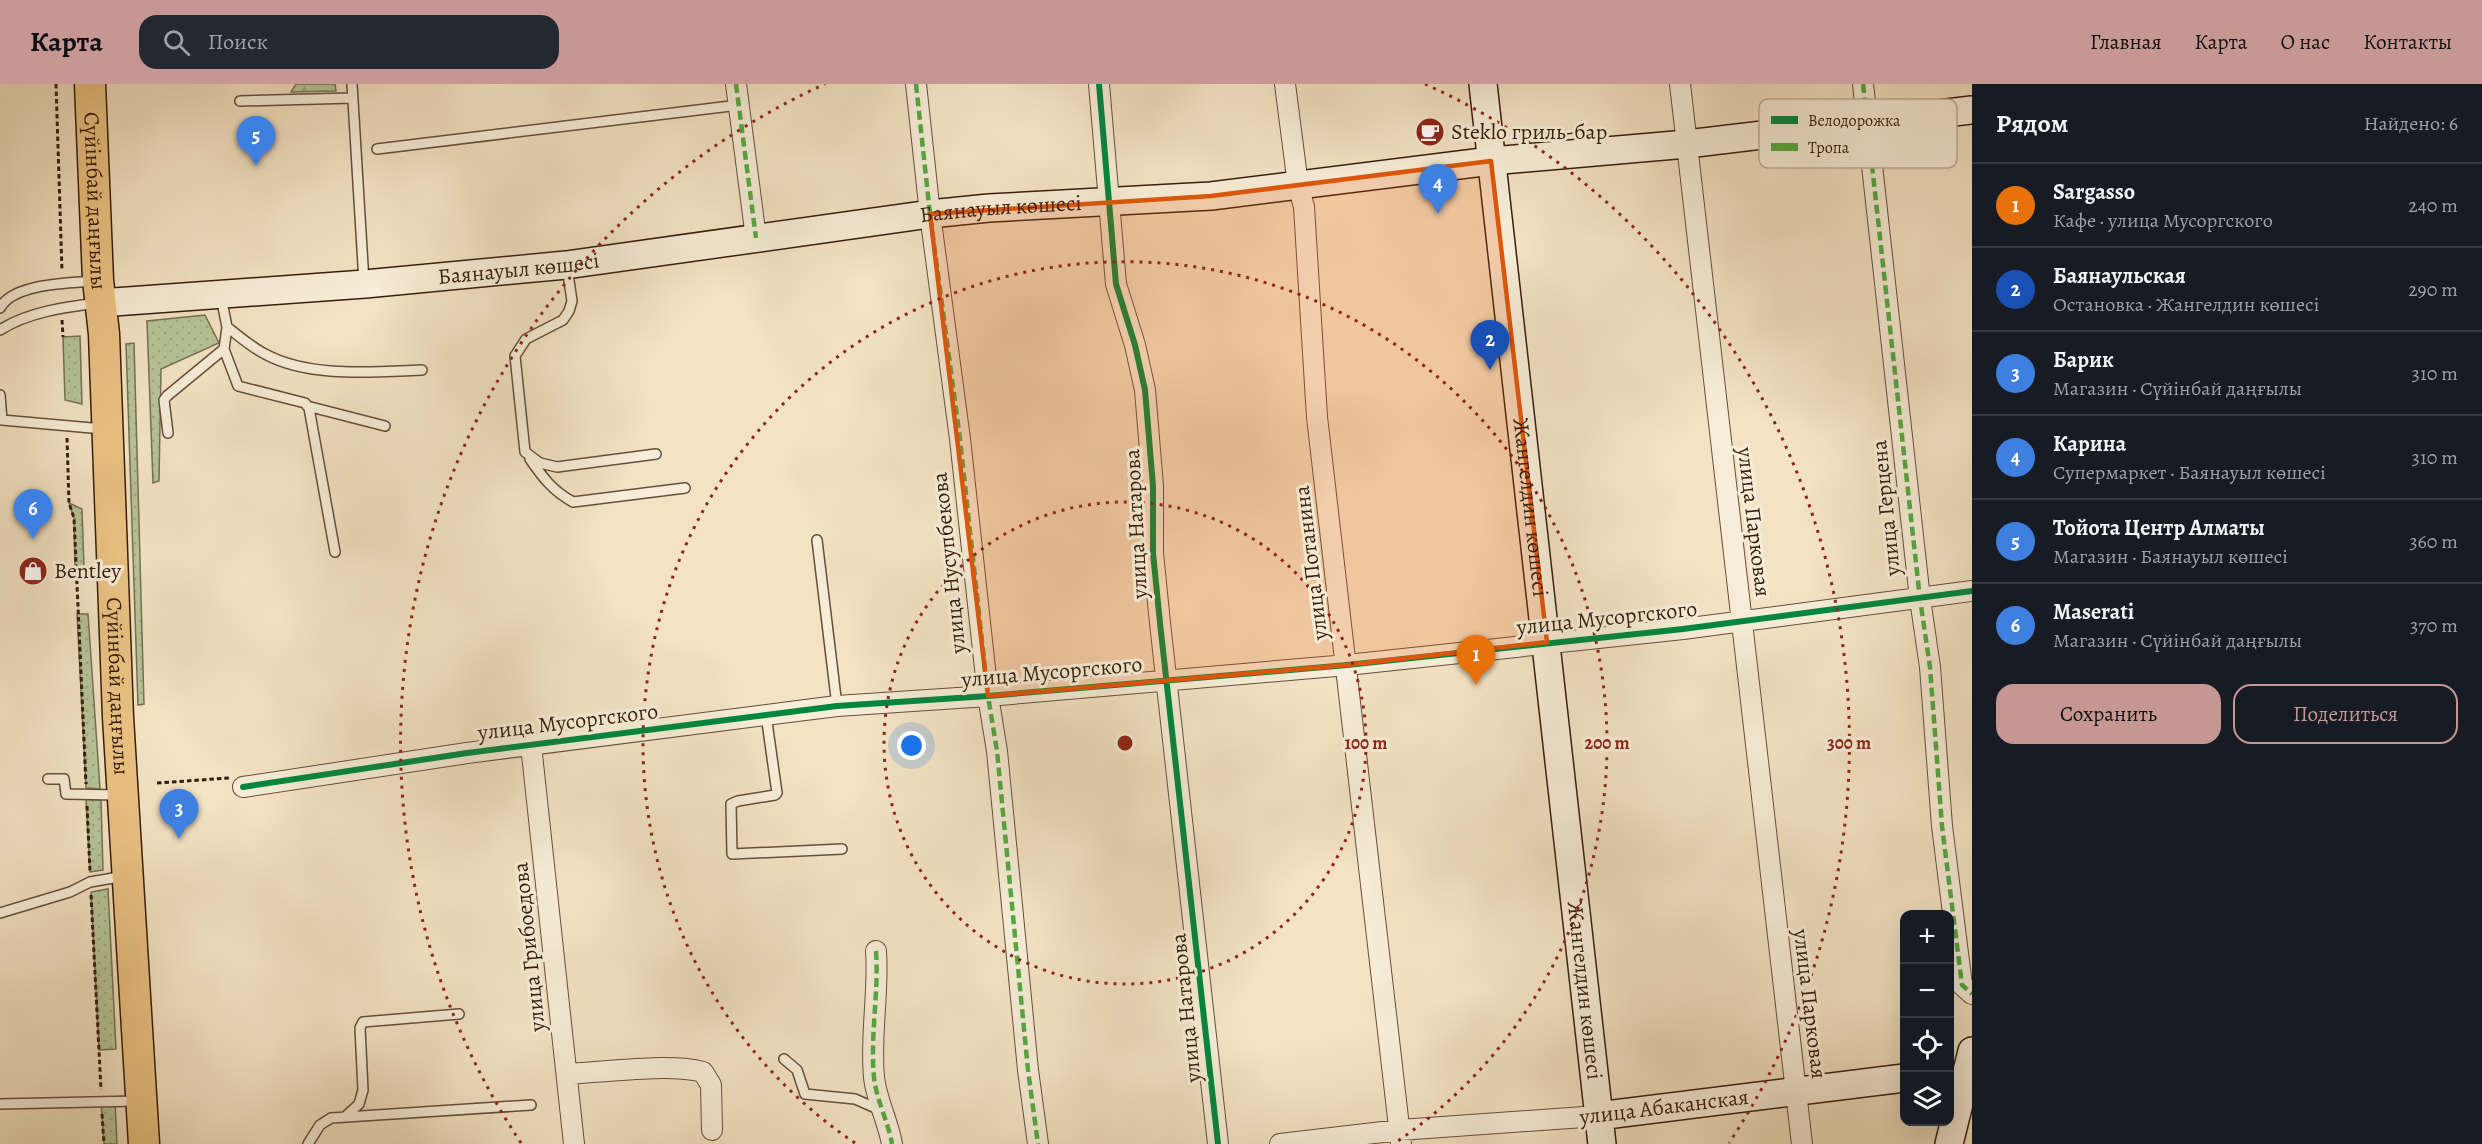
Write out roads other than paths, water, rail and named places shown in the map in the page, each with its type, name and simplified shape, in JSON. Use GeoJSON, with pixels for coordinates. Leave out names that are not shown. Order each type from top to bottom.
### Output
{"type":"FeatureCollection","features":[{"type":"Feature","properties":{"kind":"main road","name":"Сүйінбай даңғылы"},"geometry":{"type":"LineString","coordinates":[[90,84],[99,292],[104,334],[106,430],[127,876],[144,1144]]}},
{"type":"Feature","properties":{"kind":"main road","name":"Жангелдин көшесі"},"geometry":{"type":"LineString","coordinates":[[1483,84],[1602,1144]]}},
{"type":"Feature","properties":{"kind":"main road","name":"Баянауыл көшесі"},"geometry":{"type":"LineString","coordinates":[[1957,112],[1972,110]]}},
{"type":"Feature","properties":{"kind":"main road","name":"Баянауыл көшесі"},"geometry":{"type":"LineString","coordinates":[[99,292],[221,295],[364,284],[566,265],[930,214],[989,208],[1210,196],[1491,161],[1759,136]]}},
{"type":"Feature","properties":{"kind":"main road"},"geometry":{"type":"LineString","coordinates":[[1949,1144],[1965,1066]]}},
{"type":"Feature","properties":{"kind":"main road","name":"улица Абаканская"},"geometry":{"type":"LineString","coordinates":[[1598,1116],[1900,1079]]}},
{"type":"Feature","properties":{"kind":"street"},"geometry":{"type":"LineString","coordinates":[[736,84],[756,238]]}},
{"type":"Feature","properties":{"kind":"street","name":"улица Нусупбекова"},"geometry":{"type":"LineString","coordinates":[[916,84],[930,214],[960,439],[988,696],[997,751],[1028,1070],[1038,1144]]}},
{"type":"Feature","properties":{"kind":"street","name":"улица Натарова"},"geometry":{"type":"LineString","coordinates":[[1099,84],[1116,284],[1135,345],[1145,390],[1153,486],[1153,553],[1218,1144]]}},
{"type":"Feature","properties":{"kind":"street","name":"улица Потанина"},"geometry":{"type":"LineString","coordinates":[[1285,84],[1298,185],[1304,207],[1317,417],[1400,1137]]}},
{"type":"Feature","properties":{"kind":"street","name":"улица Парковая"},"geometry":{"type":"LineString","coordinates":[[1680,84],[1802,1144]]}},
{"type":"Feature","properties":{"kind":"street","name":"улица Герцена"},"geometry":{"type":"LineString","coordinates":[[1863,84],[1865,99]]}},
{"type":"Feature","properties":{"kind":"street","name":"улица Герцена"},"geometry":{"type":"LineString","coordinates":[[1873,168],[1920,599],[1930,667],[1942,826],[1962,985],[1972,994]]}},
{"type":"Feature","properties":{"kind":"street","name":"улица Мусоргского"},"geometry":{"type":"LineString","coordinates":[[243,787],[531,745],[837,706],[988,696],[1347,665],[1683,629],[1972,591]]}},
{"type":"Feature","properties":{"kind":"street","name":"улица Грибоедова"},"geometry":{"type":"LineString","coordinates":[[531,745],[574,1144]]}},
{"type":"Feature","properties":{"kind":"street"},"geometry":{"type":"LineString","coordinates":[[876,951],[878,973],[873,1050],[874,1079],[892,1144]]}},
{"type":"Feature","properties":{"kind":"street"},"geometry":{"type":"LineString","coordinates":[[567,1074],[659,1069],[703,1072],[711,1085],[712,1130]]}},
{"type":"Feature","properties":{"kind":"street","name":"улица Абаканская"},"geometry":{"type":"LineString","coordinates":[[1280,1144],[1400,1137],[1598,1116]]}},
{"type":"Feature","properties":{"kind":"lane"},"geometry":{"type":"LineString","coordinates":[[352,84],[364,284]]}},
{"type":"Feature","properties":{"kind":"lane"},"geometry":{"type":"LineString","coordinates":[[240,101],[352,98]]}},
{"type":"Feature","properties":{"kind":"lane"},"geometry":{"type":"LineString","coordinates":[[377,149],[739,105]]}},
{"type":"Feature","properties":{"kind":"lane"},"geometry":{"type":"LineString","coordinates":[[566,265],[572,301],[569,311],[563,320],[526,339],[515,357],[525,452],[547,484],[558,494],[573,502],[685,488]]}},
{"type":"Feature","properties":{"kind":"lane"},"geometry":{"type":"LineString","coordinates":[[0,308],[11,297],[32,288],[61,284],[99,292]]}},
{"type":"Feature","properties":{"kind":"lane"},"geometry":{"type":"LineString","coordinates":[[0,330],[9,324],[61,308],[99,292]]}},
{"type":"Feature","properties":{"kind":"lane"},"geometry":{"type":"LineString","coordinates":[[221,295],[226,327],[224,349],[236,382],[242,389],[305,403],[307,406],[385,426]]}},
{"type":"Feature","properties":{"kind":"lane"},"geometry":{"type":"LineString","coordinates":[[226,327],[264,354],[288,364],[368,373],[422,370]]}},
{"type":"Feature","properties":{"kind":"lane"},"geometry":{"type":"LineString","coordinates":[[168,433],[165,400],[167,396],[224,349]]}},
{"type":"Feature","properties":{"kind":"lane"},"geometry":{"type":"LineString","coordinates":[[0,395],[2,420],[106,430]]}},
{"type":"Feature","properties":{"kind":"lane"},"geometry":{"type":"LineString","coordinates":[[307,406],[335,552]]}},
{"type":"Feature","properties":{"kind":"lane"},"geometry":{"type":"LineString","coordinates":[[525,452],[540,463],[557,467],[656,454]]}},
{"type":"Feature","properties":{"kind":"lane"},"geometry":{"type":"LineString","coordinates":[[816,540],[837,706]]}},
{"type":"Feature","properties":{"kind":"lane"},"geometry":{"type":"LineString","coordinates":[[766,715],[777,793],[731,804],[732,854],[842,849]]}},
{"type":"Feature","properties":{"kind":"lane"},"geometry":{"type":"LineString","coordinates":[[48,779],[64,779],[66,794],[123,795]]}},
{"type":"Feature","properties":{"kind":"lane"},"geometry":{"type":"LineString","coordinates":[[0,913],[70,892],[90,882],[127,876]]}},
{"type":"Feature","properties":{"kind":"lane"},"geometry":{"type":"LineString","coordinates":[[346,1116],[359,1104],[363,1090],[360,1028],[363,1022],[459,1014]]}},
{"type":"Feature","properties":{"kind":"lane"},"geometry":{"type":"LineString","coordinates":[[784,1059],[796,1070],[805,1094],[855,1099],[885,1112]]}},
{"type":"Feature","properties":{"kind":"lane"},"geometry":{"type":"LineString","coordinates":[[0,1104],[142,1101]]}},
{"type":"Feature","properties":{"kind":"lane"},"geometry":{"type":"LineString","coordinates":[[309,1144],[320,1125],[331,1118],[531,1105]]}},
{"type":"Feature","properties":{"kind":"place","name":"Steklo гриль-бар"},"geometry":{"type":"Point","coordinates":[1430,132]}},
{"type":"Feature","properties":{"kind":"place","name":"Тойота Центр Алматы"},"geometry":{"type":"Point","coordinates":[256,166]}},
{"type":"Feature","properties":{"kind":"place","name":"Карина"},"geometry":{"type":"Point","coordinates":[1438,214]}},
{"type":"Feature","properties":{"kind":"place","name":"Баянаульская"},"geometry":{"type":"Point","coordinates":[1490,370]}},
{"type":"Feature","properties":{"kind":"place","name":"Maserati"},"geometry":{"type":"Point","coordinates":[33,539]}},
{"type":"Feature","properties":{"kind":"place","name":"Bentley"},"geometry":{"type":"Point","coordinates":[33,571]}},
{"type":"Feature","properties":{"kind":"place","name":"Sargasso"},"geometry":{"type":"Point","coordinates":[1476,685]}},
{"type":"Feature","properties":{"kind":"place","name":"Барик"},"geometry":{"type":"Point","coordinates":[179,839]}}]}
